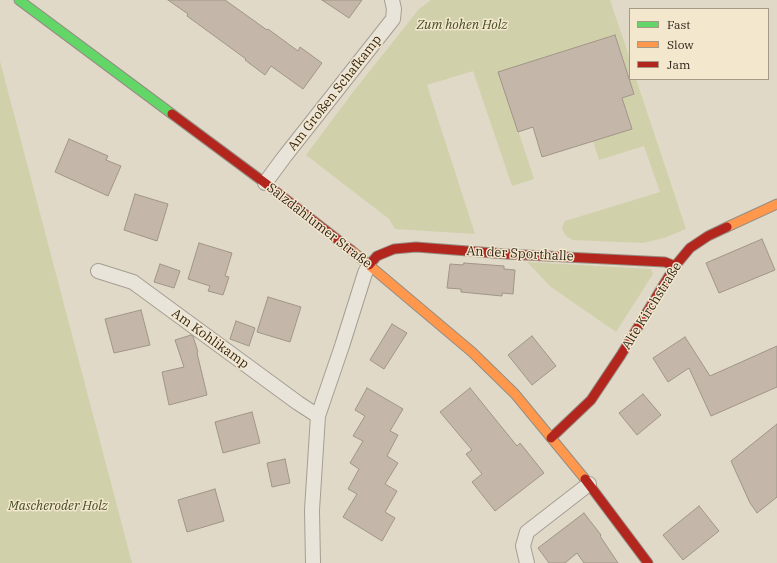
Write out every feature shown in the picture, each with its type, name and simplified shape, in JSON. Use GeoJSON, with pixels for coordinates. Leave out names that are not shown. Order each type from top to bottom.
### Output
{"type":"FeatureCollection","features":[{"type":"Feature","properties":{"kind":"main road","name":"Salzdahlumer Straße"},"geometry":{"type":"LineString","coordinates":[[19,0],[265,183],[369,265],[442,326],[498,376],[515,394],[589,484],[648,563]]}},
{"type":"Feature","properties":{"kind":"main road","name":"Alte Kirchstraße"},"geometry":{"type":"LineString","coordinates":[[551,438],[591,400],[621,355],[675,266],[690,248],[708,236],[777,204]]}},
{"type":"Feature","properties":{"kind":"main road","name":"An der Sporthalle"},"geometry":{"type":"LineString","coordinates":[[369,265],[378,256],[394,249],[416,247],[506,254],[665,262],[675,266]]}},
{"type":"Feature","properties":{"kind":"street","name":"Am Großen Schafkamp"},"geometry":{"type":"LineString","coordinates":[[265,183],[392,19],[394,9],[392,0]]}},
{"type":"Feature","properties":{"kind":"street"},"geometry":{"type":"LineString","coordinates":[[313,563],[312,510],[318,416],[365,273],[369,265]]}},
{"type":"Feature","properties":{"kind":"street","name":"Am Kohlikamp"},"geometry":{"type":"LineString","coordinates":[[98,271],[133,282],[291,399],[318,416]]}},
{"type":"Feature","properties":{"kind":"street"},"geometry":{"type":"LineString","coordinates":[[527,563],[523,546],[527,532],[589,484]]}},
{"type":"Feature","properties":{"kind":"green space","name":"Zum hohen Holz"},"geometry":{"type":"Polygon","coordinates":[[[431,0],[610,0],[629,56],[629,78],[615,35],[499,72],[534,179],[512,186],[473,71],[427,85],[475,234],[395,229],[389,219],[306,155],[353,92],[419,9],[431,0]]]}},
{"type":"Feature","properties":{"kind":"green space","name":"Mascheroder Holz"},"geometry":{"type":"Polygon","coordinates":[[[0,61],[132,563],[0,563],[0,61]]]}},
{"type":"Feature","properties":{"kind":"green space"},"geometry":{"type":"Polygon","coordinates":[[[629,80],[636,80],[686,229],[664,238],[642,243],[573,240],[567,237],[564,233],[562,227],[565,221],[660,192],[644,146],[599,160],[593,141],[632,129],[622,98],[634,94],[629,80]]]}},
{"type":"Feature","properties":{"kind":"green space"},"geometry":{"type":"Polygon","coordinates":[[[527,262],[651,269],[653,274],[616,332],[551,287],[527,262]]]}},
{"type":"Feature","properties":{"kind":"building"},"geometry":{"type":"Polygon","coordinates":[[[168,0],[225,0],[298,51],[300,47],[322,63],[303,89],[271,66],[265,75],[168,0]]]}},
{"type":"Feature","properties":{"kind":"building"},"geometry":{"type":"Polygon","coordinates":[[[322,0],[362,0],[349,18],[322,0]]]}},
{"type":"Feature","properties":{"kind":"building"},"geometry":{"type":"Polygon","coordinates":[[[615,35],[634,94],[622,98],[632,129],[542,157],[533,127],[518,132],[498,72],[615,35]]]}},
{"type":"Feature","properties":{"kind":"building"},"geometry":{"type":"Polygon","coordinates":[[[69,139],[108,156],[106,160],[121,166],[108,196],[55,172],[69,139]]]}},
{"type":"Feature","properties":{"kind":"building"},"geometry":{"type":"Polygon","coordinates":[[[135,194],[168,204],[157,241],[124,230],[135,194]]]}},
{"type":"Feature","properties":{"kind":"building"},"geometry":{"type":"Polygon","coordinates":[[[762,239],[775,270],[719,293],[706,263],[762,239]]]}},
{"type":"Feature","properties":{"kind":"building"},"geometry":{"type":"Polygon","coordinates":[[[199,243],[232,253],[225,276],[229,277],[223,295],[208,291],[210,286],[188,279],[199,243]]]}},
{"type":"Feature","properties":{"kind":"building"},"geometry":{"type":"Polygon","coordinates":[[[464,263],[504,266],[504,269],[515,270],[513,294],[502,293],[502,296],[461,292],[461,289],[447,288],[450,264],[463,265],[464,263]]]}},
{"type":"Feature","properties":{"kind":"building"},"geometry":{"type":"Polygon","coordinates":[[[160,264],[180,271],[174,288],[154,282],[160,264]]]}},
{"type":"Feature","properties":{"kind":"building"},"geometry":{"type":"Polygon","coordinates":[[[268,297],[301,307],[290,342],[257,332],[268,297]]]}},
{"type":"Feature","properties":{"kind":"building"},"geometry":{"type":"Polygon","coordinates":[[[141,310],[150,345],[114,353],[105,319],[141,310]]]}},
{"type":"Feature","properties":{"kind":"building"},"geometry":{"type":"Polygon","coordinates":[[[236,321],[255,328],[249,346],[230,339],[236,321]]]}},
{"type":"Feature","properties":{"kind":"building"},"geometry":{"type":"Polygon","coordinates":[[[392,324],[407,333],[384,369],[370,360],[392,324]]]}},
{"type":"Feature","properties":{"kind":"building"},"geometry":{"type":"Polygon","coordinates":[[[191,335],[193,336],[198,352],[207,395],[169,405],[162,372],[184,367],[175,340],[191,335]]]}},
{"type":"Feature","properties":{"kind":"building"},"geometry":{"type":"Polygon","coordinates":[[[532,336],[556,366],[532,385],[508,355],[532,336]]]}},
{"type":"Feature","properties":{"kind":"building"},"geometry":{"type":"Polygon","coordinates":[[[685,337],[710,376],[777,346],[777,387],[711,416],[689,368],[668,382],[653,358],[685,337]]]}},
{"type":"Feature","properties":{"kind":"building"},"geometry":{"type":"Polygon","coordinates":[[[367,388],[403,409],[390,431],[398,435],[387,456],[398,463],[385,484],[397,491],[385,512],[395,518],[382,541],[343,517],[357,494],[348,489],[359,469],[350,463],[363,441],[353,436],[365,416],[355,410],[367,388]]]}},
{"type":"Feature","properties":{"kind":"building"},"geometry":{"type":"Polygon","coordinates":[[[470,388],[517,446],[520,443],[544,473],[495,511],[472,482],[482,474],[466,454],[472,450],[440,412],[470,388]]]}},
{"type":"Feature","properties":{"kind":"building"},"geometry":{"type":"Polygon","coordinates":[[[643,394],[661,415],[637,435],[619,413],[643,394]]]}},
{"type":"Feature","properties":{"kind":"building"},"geometry":{"type":"Polygon","coordinates":[[[252,412],[260,443],[223,453],[215,422],[252,412]]]}},
{"type":"Feature","properties":{"kind":"building"},"geometry":{"type":"Polygon","coordinates":[[[777,424],[777,497],[757,513],[750,503],[731,461],[777,424]]]}},
{"type":"Feature","properties":{"kind":"building"},"geometry":{"type":"Polygon","coordinates":[[[285,459],[290,483],[272,487],[267,463],[285,459]]]}},
{"type":"Feature","properties":{"kind":"building"},"geometry":{"type":"Polygon","coordinates":[[[215,489],[224,521],[187,532],[178,500],[215,489]]]}},
{"type":"Feature","properties":{"kind":"building"},"geometry":{"type":"Polygon","coordinates":[[[699,506],[719,531],[683,560],[663,535],[699,506]]]}},
{"type":"Feature","properties":{"kind":"building"},"geometry":{"type":"Polygon","coordinates":[[[584,513],[601,535],[600,536],[618,563],[584,563],[577,553],[565,563],[549,563],[538,548],[584,513]]]}},
{"type":"Feature","properties":{"kind":"traffic: fast"},"geometry":{"type":"LineString","coordinates":[[19,0],[172,114]]}},
{"type":"Feature","properties":{"kind":"traffic: slow"},"geometry":{"type":"LineString","coordinates":[[727,227],[777,204]]}},
{"type":"Feature","properties":{"kind":"traffic: slow"},"geometry":{"type":"LineString","coordinates":[[351,250],[472,352],[515,394],[585,479]]}},
{"type":"Feature","properties":{"kind":"traffic: jam"},"geometry":{"type":"LineString","coordinates":[[172,114],[265,183],[351,250]]}},
{"type":"Feature","properties":{"kind":"traffic: jam"},"geometry":{"type":"LineString","coordinates":[[551,438],[591,400],[621,355],[675,266],[690,248],[708,236],[727,227]]}},
{"type":"Feature","properties":{"kind":"traffic: jam"},"geometry":{"type":"LineString","coordinates":[[369,265],[377,256],[394,249],[416,247],[506,254],[665,262],[675,266]]}},
{"type":"Feature","properties":{"kind":"traffic: jam"},"geometry":{"type":"LineString","coordinates":[[585,479],[648,563]]}}]}
